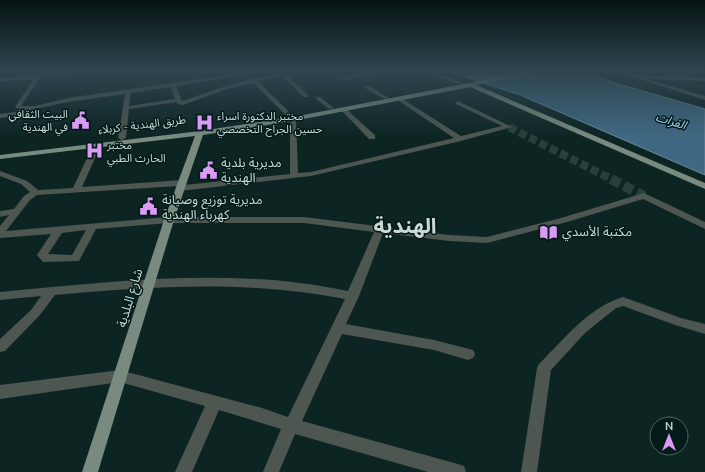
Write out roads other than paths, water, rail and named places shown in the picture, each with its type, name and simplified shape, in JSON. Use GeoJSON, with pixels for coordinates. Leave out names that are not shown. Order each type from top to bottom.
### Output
{"type":"FeatureCollection","features":[{"type":"Feature","properties":{"kind":"main road","name":"طريق الهندية - كربلاء"},"geometry":{"type":"LineString","coordinates":[[0,157],[122,138],[291,118],[331,108],[415,93]]}},
{"type":"Feature","properties":{"kind":"main road"},"geometry":{"type":"LineString","coordinates":[[0,157],[200,133],[344,110],[430,93]]}},
{"type":"Feature","properties":{"kind":"main road"},"geometry":{"type":"LineString","coordinates":[[496,93],[705,186]]}},
{"type":"Feature","properties":{"kind":"main road","name":"شارع البلدية"},"geometry":{"type":"LineString","coordinates":[[90,472],[169,220],[200,133]]}},
{"type":"Feature","properties":{"kind":"street"},"geometry":{"type":"LineString","coordinates":[[27,93],[18,107],[21,109],[35,108]]}},
{"type":"Feature","properties":{"kind":"street"},"geometry":{"type":"LineString","coordinates":[[0,116],[19,114],[35,108],[68,100],[128,93]]}},
{"type":"Feature","properties":{"kind":"street"},"geometry":{"type":"LineString","coordinates":[[122,138],[128,93]]}},
{"type":"Feature","properties":{"kind":"street"},"geometry":{"type":"LineString","coordinates":[[176,93],[179,100]]}},
{"type":"Feature","properties":{"kind":"street"},"geometry":{"type":"LineString","coordinates":[[126,108],[179,100],[180,102],[186,102],[211,93]]}},
{"type":"Feature","properties":{"kind":"street"},"geometry":{"type":"LineString","coordinates":[[267,93],[291,118],[294,176]]}},
{"type":"Feature","properties":{"kind":"street"},"geometry":{"type":"LineString","coordinates":[[303,93],[306,96]]}},
{"type":"Feature","properties":{"kind":"street"},"geometry":{"type":"LineString","coordinates":[[377,93],[386,98]]}},
{"type":"Feature","properties":{"kind":"street"},"geometry":{"type":"LineString","coordinates":[[688,93],[705,98]]}},
{"type":"Feature","properties":{"kind":"street"},"geometry":{"type":"LineString","coordinates":[[318,98],[331,108]]}},
{"type":"Feature","properties":{"kind":"street"},"geometry":{"type":"LineString","coordinates":[[400,100],[461,139]]}},
{"type":"Feature","properties":{"kind":"street"},"geometry":{"type":"LineString","coordinates":[[0,234],[27,198],[35,193],[181,185],[311,174],[509,127],[458,104]]}},
{"type":"Feature","properties":{"kind":"street"},"geometry":{"type":"LineString","coordinates":[[344,110],[372,137]]}},
{"type":"Feature","properties":{"kind":"street"},"geometry":{"type":"LineString","coordinates":[[76,190],[97,145]]}},
{"type":"Feature","properties":{"kind":"street"},"geometry":{"type":"LineString","coordinates":[[1,175],[14,177],[32,187],[35,193]]}},
{"type":"Feature","properties":{"kind":"street"},"geometry":{"type":"LineString","coordinates":[[0,234],[169,220],[304,220],[449,238],[487,240],[571,218],[644,196],[705,226]]}},
{"type":"Feature","properties":{"kind":"street"},"geometry":{"type":"LineString","coordinates":[[0,214],[16,211]]}},
{"type":"Feature","properties":{"kind":"street"},"geometry":{"type":"LineString","coordinates":[[59,229],[42,255],[47,259],[75,258],[93,226]]}},
{"type":"Feature","properties":{"kind":"street"},"geometry":{"type":"LineString","coordinates":[[271,472],[278,452],[292,426],[353,296],[380,229]]}},
{"type":"Feature","properties":{"kind":"street"},"geometry":{"type":"LineString","coordinates":[[0,296],[149,283],[242,282],[300,286],[353,296]]}},
{"type":"Feature","properties":{"kind":"street"},"geometry":{"type":"LineString","coordinates":[[0,347],[35,313],[51,292]]}},
{"type":"Feature","properties":{"kind":"street"},"geometry":{"type":"LineString","coordinates":[[529,472],[544,368],[581,329],[612,305],[623,302],[679,322],[705,329]]}},
{"type":"Feature","properties":{"kind":"street"},"geometry":{"type":"LineString","coordinates":[[338,328],[434,344],[468,354]]}},
{"type":"Feature","properties":{"kind":"street"},"geometry":{"type":"LineString","coordinates":[[0,392],[120,376],[262,415],[292,426],[458,472]]}},
{"type":"Feature","properties":{"kind":"street"},"geometry":{"type":"LineString","coordinates":[[183,472],[215,402]]}},
{"type":"Feature","properties":{"kind":"water","name":"الفرات"},"geometry":{"type":"Polygon","coordinates":[[[514,93],[650,93],[705,109],[705,175],[514,93]]]}},
{"type":"Feature","properties":{"kind":"tunnel"},"geometry":{"type":"LineString","coordinates":[[509,127],[613,180]]}},
{"type":"Feature","properties":{"kind":"tunnel"},"geometry":{"type":"LineString","coordinates":[[611,179],[644,196]]}},
{"type":"Feature","properties":{"kind":"place","name":"البيت الثقافي في الهندية"},"geometry":{"type":"Point","coordinates":[81,120]}},
{"type":"Feature","properties":{"kind":"place","name":"مختبر الدكتورة اسراء حسين الجراح التخصصي"},"geometry":{"type":"Point","coordinates":[204,122]}},
{"type":"Feature","properties":{"kind":"place","name":"مختبر الحارث الطبي"},"geometry":{"type":"Point","coordinates":[94,151]}},
{"type":"Feature","properties":{"kind":"place","name":"مديرية بلدية الهندية"},"geometry":{"type":"Point","coordinates":[208,170]}},
{"type":"Feature","properties":{"kind":"place","name":"مديرية توزيع وصيانة كهرباء الهندية"},"geometry":{"type":"Point","coordinates":[149,207]}},
{"type":"Feature","properties":{"kind":"place","name":"مكتبة الأسدي"},"geometry":{"type":"Point","coordinates":[549,232]}},
{"type":"Feature","properties":{"kind":"district","name":"الهندية"},"geometry":{"type":"Point","coordinates":[405,226]}}]}
